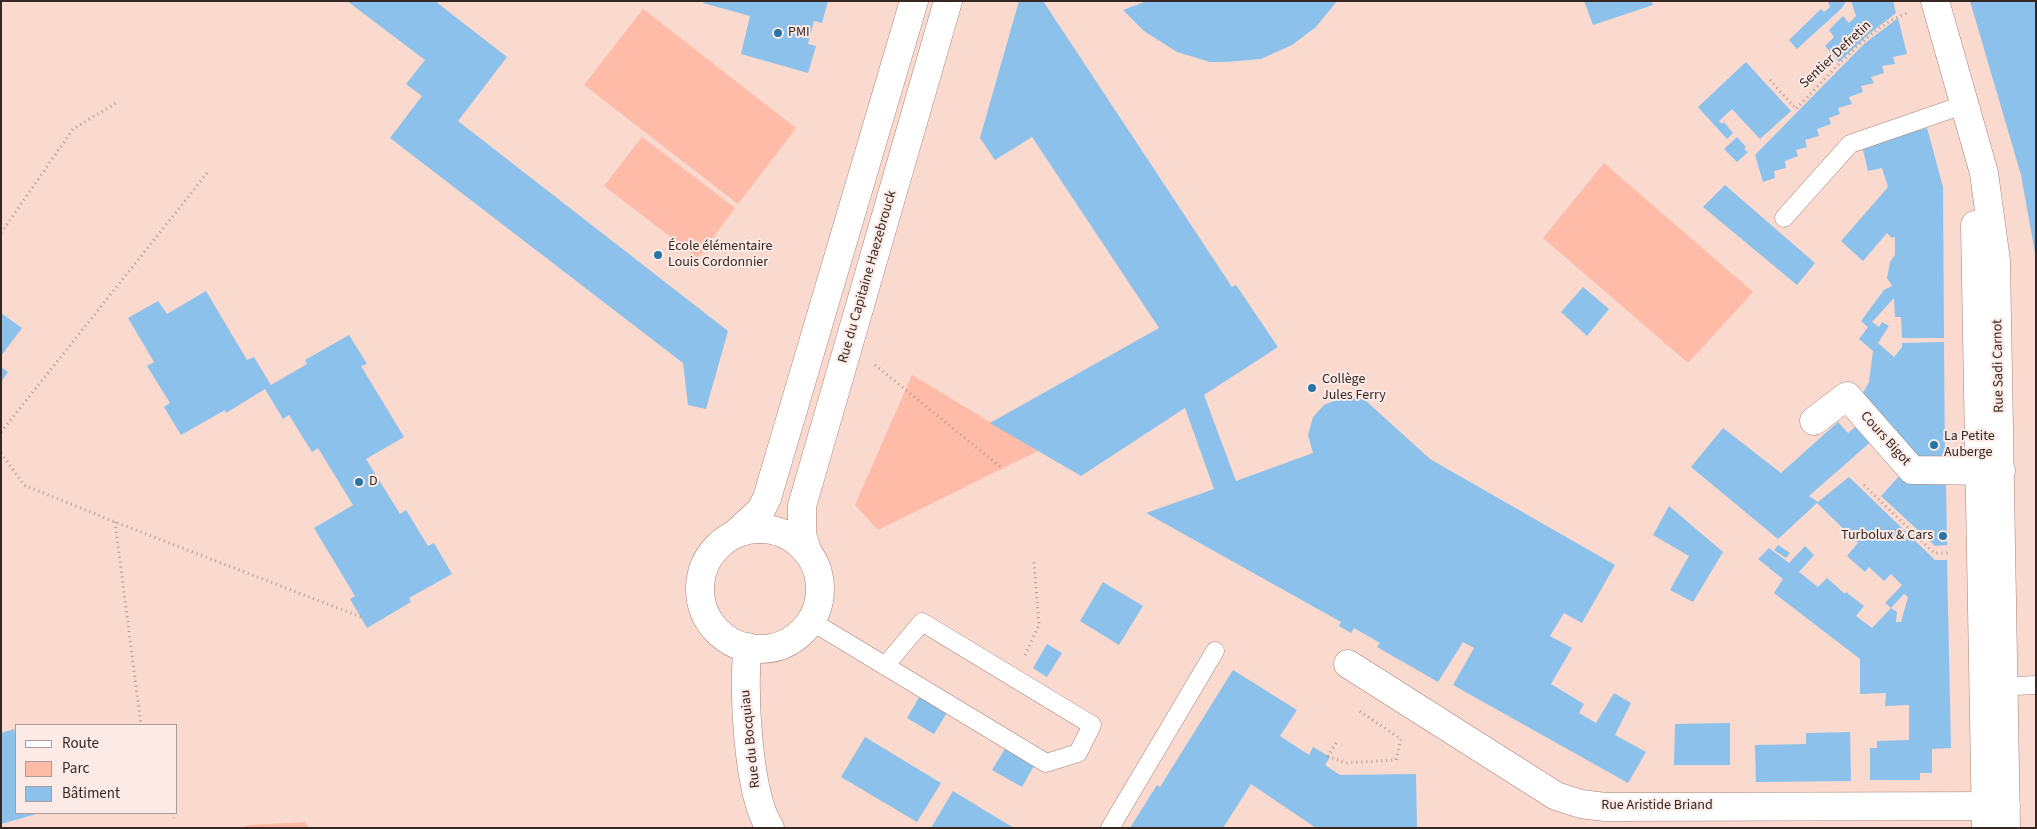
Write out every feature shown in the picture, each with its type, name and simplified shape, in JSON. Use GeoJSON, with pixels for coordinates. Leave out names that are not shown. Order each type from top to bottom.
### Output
{"type":"FeatureCollection","features":[{"type":"Feature","properties":{"kind":"street"},"geometry":{"type":"LineString","coordinates":[[736,533],[760,528],[776,531],[790,537],[808,553],[816,567],[819,599],[811,621],[784,644],[766,648],[748,647],[732,641],[716,630],[706,615],[700,598],[700,580],[706,562],[722,542],[736,533],[761,510],[768,498],[914,1]]}},
{"type":"Feature","properties":{"kind":"street","name":"Rue du Capitaine Haezebrouck"},"geometry":{"type":"LineString","coordinates":[[808,553],[802,534],[802,506],[948,1]]}},
{"type":"Feature","properties":{"kind":"street","name":"Rue Sadi Carnot"},"geometry":{"type":"LineString","coordinates":[[1930,3],[1938,56],[1959,107],[1974,203],[1991,471],[1996,817]]}},
{"type":"Feature","properties":{"kind":"street","name":"Cours Bigot"},"geometry":{"type":"LineString","coordinates":[[1814,421],[1847,396],[1912,470],[1991,471]]}},
{"type":"Feature","properties":{"kind":"street","name":"Rue Sadi Carnot"},"geometry":{"type":"LineString","coordinates":[[1991,471],[1982,553],[1994,687]]}},
{"type":"Feature","properties":{"kind":"street","name":"Rue du Bocquiau"},"geometry":{"type":"LineString","coordinates":[[748,647],[744,675],[746,709],[757,794],[760,808],[770,828]]}},
{"type":"Feature","properties":{"kind":"street","name":"Rue Aristide Briand"},"geometry":{"type":"LineString","coordinates":[[1348,664],[1556,796],[1581,804],[1605,807],[1996,817]]}},
{"type":"Feature","properties":{"kind":"lane"},"geometry":{"type":"LineString","coordinates":[[1784,218],[1850,144],[1959,107]]}},
{"type":"Feature","properties":{"kind":"lane"},"geometry":{"type":"LineString","coordinates":[[811,621],[885,666],[1046,763],[1078,753],[1092,725],[922,622],[885,666]]}},
{"type":"Feature","properties":{"kind":"lane"},"geometry":{"type":"LineString","coordinates":[[1110,828],[1215,651]]}},
{"type":"Feature","properties":{"kind":"lane"},"geometry":{"type":"LineString","coordinates":[[1994,687],[2036,684]]}},
{"type":"Feature","properties":{"kind":"path","name":"Sentier Defretin"},"geometry":{"type":"LineString","coordinates":[[1770,80],[1796,109],[1862,43],[1897,16],[1930,3]]}},
{"type":"Feature","properties":{"kind":"path"},"geometry":{"type":"LineString","coordinates":[[1,233],[74,129],[116,103]]}},
{"type":"Feature","properties":{"kind":"path"},"geometry":{"type":"LineString","coordinates":[[1,432],[208,172]]}},
{"type":"Feature","properties":{"kind":"path"},"geometry":{"type":"LineString","coordinates":[[849,344],[1002,468]]}},
{"type":"Feature","properties":{"kind":"path"},"geometry":{"type":"LineString","coordinates":[[1,454],[24,484],[115,522],[361,617]]}},
{"type":"Feature","properties":{"kind":"path"},"geometry":{"type":"LineString","coordinates":[[1864,485],[1934,553],[1982,553]]}},
{"type":"Feature","properties":{"kind":"path"},"geometry":{"type":"LineString","coordinates":[[115,522],[141,724]]}},
{"type":"Feature","properties":{"kind":"path"},"geometry":{"type":"LineString","coordinates":[[1014,678],[1039,625],[1034,562]]}},
{"type":"Feature","properties":{"kind":"path"},"geometry":{"type":"LineString","coordinates":[[1336,743],[1328,756],[1345,763],[1396,760],[1401,739],[1358,710]]}},
{"type":"Feature","properties":{"kind":"path"},"geometry":{"type":"LineString","coordinates":[[172,814],[174,818]]}},
{"type":"Feature","properties":{"kind":"green space"},"geometry":{"type":"Polygon","coordinates":[[[643,9],[796,128],[738,204],[584,85],[643,9]]]}},
{"type":"Feature","properties":{"kind":"green space"},"geometry":{"type":"Polygon","coordinates":[[[642,137],[735,208],[698,258],[604,186],[642,137]]]}},
{"type":"Feature","properties":{"kind":"green space"},"geometry":{"type":"Polygon","coordinates":[[[1604,163],[1753,292],[1688,363],[1543,238],[1604,163]]]}},
{"type":"Feature","properties":{"kind":"green space"},"geometry":{"type":"Polygon","coordinates":[[[912,375],[1038,451],[878,530],[855,505],[912,375]]]}},
{"type":"Feature","properties":{"kind":"green space"},"geometry":{"type":"Polygon","coordinates":[[[305,822],[309,828],[241,828],[249,825],[305,822]]]}},
{"type":"Feature","properties":{"kind":"building"},"geometry":{"type":"Polygon","coordinates":[[[347,1],[435,1],[507,57],[458,121],[728,331],[706,409],[688,405],[683,363],[390,138],[422,96],[406,84],[425,60],[347,1]]]}},
{"type":"Feature","properties":{"kind":"building","name":"PMI"},"geometry":{"type":"Polygon","coordinates":[[[704,1],[828,1],[822,23],[814,21],[808,44],[816,46],[808,73],[741,54],[750,16],[703,3],[704,1]]]}},
{"type":"Feature","properties":{"kind":"building"},"geometry":{"type":"Polygon","coordinates":[[[1019,1],[1043,1],[1232,287],[1236,285],[1278,347],[1204,395],[1236,481],[1313,453],[1308,435],[1313,417],[1324,405],[1346,396],[1365,400],[1430,459],[1615,565],[1582,623],[1564,613],[1550,636],[1572,648],[1551,684],[1584,704],[1579,713],[1596,723],[1614,693],[1631,703],[1615,735],[1646,752],[1628,783],[1453,685],[1474,648],[1463,642],[1438,682],[1377,647],[1380,643],[1354,628],[1351,633],[1339,626],[1341,622],[1146,513],[1214,489],[1185,408],[1081,476],[990,423],[1159,328],[1032,137],[995,160],[980,138],[1019,1]]]}},
{"type":"Feature","properties":{"kind":"building"},"geometry":{"type":"Polygon","coordinates":[[[1147,1],[1337,1],[1316,27],[1292,45],[1261,59],[1210,62],[1177,52],[1144,31],[1123,10],[1147,1]]]}},
{"type":"Feature","properties":{"kind":"building"},"geometry":{"type":"Polygon","coordinates":[[[1584,1],[1651,1],[1653,5],[1593,25],[1584,1]]]}},
{"type":"Feature","properties":{"kind":"building"},"geometry":{"type":"Polygon","coordinates":[[[1828,1],[1846,1],[1842,8],[1797,49],[1789,40],[1821,9],[1824,12],[1830,7],[1828,1]]]}},
{"type":"Feature","properties":{"kind":"building"},"geometry":{"type":"Polygon","coordinates":[[[1851,1],[1893,1],[1896,13],[1869,34],[1839,62],[1825,46],[1834,37],[1829,30],[1843,16],[1849,23],[1856,16],[1851,1]]]}},
{"type":"Feature","properties":{"kind":"building"},"geometry":{"type":"Polygon","coordinates":[[[1970,1],[2036,1],[2036,258],[2021,175],[1970,1]]]}},
{"type":"Feature","properties":{"kind":"building"},"geometry":{"type":"Polygon","coordinates":[[[1898,18],[1907,54],[1893,57],[1895,64],[1882,66],[1884,73],[1871,77],[1874,83],[1861,86],[1863,92],[1849,97],[1852,104],[1838,108],[1840,114],[1829,118],[1831,124],[1817,129],[1819,136],[1805,140],[1807,147],[1796,150],[1798,156],[1785,161],[1786,168],[1774,171],[1775,178],[1763,182],[1755,155],[1864,44],[1898,18]]]}},
{"type":"Feature","properties":{"kind":"building"},"geometry":{"type":"Polygon","coordinates":[[[1746,62],[1791,111],[1760,139],[1732,109],[1719,121],[1722,124],[1724,122],[1733,133],[1727,139],[1698,107],[1746,62]]]}},
{"type":"Feature","properties":{"kind":"building"},"geometry":{"type":"Polygon","coordinates":[[[1927,128],[1943,187],[1944,338],[1902,338],[1901,317],[1895,317],[1894,298],[1872,322],[1879,327],[1882,322],[1889,326],[1878,343],[1894,357],[1902,347],[1902,343],[1944,342],[1945,467],[1922,465],[1860,398],[1869,382],[1873,351],[1859,339],[1868,327],[1861,321],[1884,290],[1892,286],[1887,278],[1890,262],[1895,255],[1895,237],[1892,238],[1887,233],[1863,261],[1841,241],[1888,187],[1882,168],[1868,171],[1862,146],[1927,128]]]}},
{"type":"Feature","properties":{"kind":"building"},"geometry":{"type":"Polygon","coordinates":[[[1737,137],[1748,152],[1737,162],[1724,149],[1737,137]]]}},
{"type":"Feature","properties":{"kind":"building"},"geometry":{"type":"Polygon","coordinates":[[[1725,185],[1815,263],[1797,285],[1703,207],[1725,185]]]}},
{"type":"Feature","properties":{"kind":"building"},"geometry":{"type":"Polygon","coordinates":[[[1583,287],[1609,309],[1587,336],[1561,312],[1583,287]]]}},
{"type":"Feature","properties":{"kind":"building","name":"D"},"geometry":{"type":"Polygon","coordinates":[[[206,291],[247,360],[254,357],[271,385],[307,364],[305,360],[349,335],[367,364],[361,366],[404,437],[366,459],[400,514],[406,510],[428,546],[434,543],[452,574],[409,598],[411,602],[367,628],[350,599],[355,596],[314,528],[353,505],[318,448],[312,452],[289,415],[283,419],[265,389],[226,413],[225,410],[181,435],[164,407],[170,403],[147,366],[154,362],[128,318],[158,301],[167,314],[206,291]]]}},
{"type":"Feature","properties":{"kind":"building"},"geometry":{"type":"Polygon","coordinates":[[[1,313],[22,328],[1,356],[1,313]]]}},
{"type":"Feature","properties":{"kind":"building"},"geometry":{"type":"Polygon","coordinates":[[[1,367],[8,372],[1,382],[1,367]]]}},
{"type":"Feature","properties":{"kind":"building"},"geometry":{"type":"Polygon","coordinates":[[[1838,422],[1848,433],[1860,423],[1874,439],[1809,496],[1818,502],[1849,477],[1935,560],[1947,560],[1951,748],[1932,749],[1932,773],[1920,773],[1920,780],[1870,780],[1870,748],[1877,748],[1877,741],[1909,740],[1909,705],[1885,706],[1886,693],[1860,694],[1860,659],[1774,593],[1783,579],[1758,559],[1769,548],[1789,563],[1805,546],[1814,555],[1799,572],[1818,587],[1827,578],[1845,594],[1846,592],[1864,606],[1856,616],[1872,628],[1891,608],[1885,603],[1902,585],[1891,574],[1884,581],[1869,567],[1865,572],[1847,556],[1858,543],[1817,503],[1778,539],[1691,467],[1723,428],[1781,473],[1838,422]],[[1904,594],[1891,608],[1897,612],[1896,622],[1901,622],[1908,597],[1904,594]]]}},
{"type":"Feature","properties":{"kind":"building"},"geometry":{"type":"Polygon","coordinates":[[[1903,472],[1946,480],[1947,545],[1935,546],[1881,496],[1903,472]]]}},
{"type":"Feature","properties":{"kind":"building"},"geometry":{"type":"Polygon","coordinates":[[[1669,506],[1723,552],[1693,602],[1670,590],[1689,556],[1653,535],[1669,506]]]}},
{"type":"Feature","properties":{"kind":"building"},"geometry":{"type":"Polygon","coordinates":[[[1778,545],[1790,553],[1786,558],[1774,550],[1778,545]]]}},
{"type":"Feature","properties":{"kind":"building"},"geometry":{"type":"Polygon","coordinates":[[[1103,582],[1143,606],[1119,645],[1080,621],[1103,582]]]}},
{"type":"Feature","properties":{"kind":"building"},"geometry":{"type":"Polygon","coordinates":[[[1047,644],[1062,653],[1047,677],[1033,668],[1047,644]]]}},
{"type":"Feature","properties":{"kind":"building"},"geometry":{"type":"Polygon","coordinates":[[[1233,670],[1297,710],[1280,736],[1309,755],[1313,747],[1330,757],[1325,765],[1340,775],[1416,774],[1417,828],[1316,828],[1251,784],[1223,828],[1130,828],[1157,785],[1160,787],[1233,670]]]}},
{"type":"Feature","properties":{"kind":"building"},"geometry":{"type":"Polygon","coordinates":[[[921,694],[948,711],[934,734],[907,718],[921,694]]]}},
{"type":"Feature","properties":{"kind":"building"},"geometry":{"type":"Polygon","coordinates":[[[1730,723],[1730,765],[1674,765],[1675,724],[1730,723]]]}},
{"type":"Feature","properties":{"kind":"building"},"geometry":{"type":"Polygon","coordinates":[[[14,729],[15,734],[15,814],[36,814],[1,824],[1,733],[14,729]]]}},
{"type":"Feature","properties":{"kind":"building"},"geometry":{"type":"Polygon","coordinates":[[[1850,732],[1851,781],[1756,782],[1755,745],[1806,744],[1806,733],[1850,732]]]}},
{"type":"Feature","properties":{"kind":"building"},"geometry":{"type":"Polygon","coordinates":[[[865,737],[941,783],[917,822],[841,777],[865,737]]]}},
{"type":"Feature","properties":{"kind":"building"},"geometry":{"type":"Polygon","coordinates":[[[1006,747],[1035,764],[1022,787],[992,770],[1006,747]]]}},
{"type":"Feature","properties":{"kind":"building"},"geometry":{"type":"Polygon","coordinates":[[[953,791],[989,813],[1014,828],[931,828],[953,791]]]}},
{"type":"Feature","properties":{"kind":"place","name":"PMI"},"geometry":{"type":"Point","coordinates":[778,33]}},
{"type":"Feature","properties":{"kind":"place","name":"École élémentaire Louis Cordonnier"},"geometry":{"type":"Point","coordinates":[658,255]}},
{"type":"Feature","properties":{"kind":"place","name":"Collège Jules Ferry"},"geometry":{"type":"Point","coordinates":[1312,388]}},
{"type":"Feature","properties":{"kind":"place","name":"La Petite Auberge"},"geometry":{"type":"Point","coordinates":[1934,445]}},
{"type":"Feature","properties":{"kind":"place","name":"D"},"geometry":{"type":"Point","coordinates":[359,482]}},
{"type":"Feature","properties":{"kind":"place","name":"Turbolux & Cars"},"geometry":{"type":"Point","coordinates":[1943,536]}}]}
